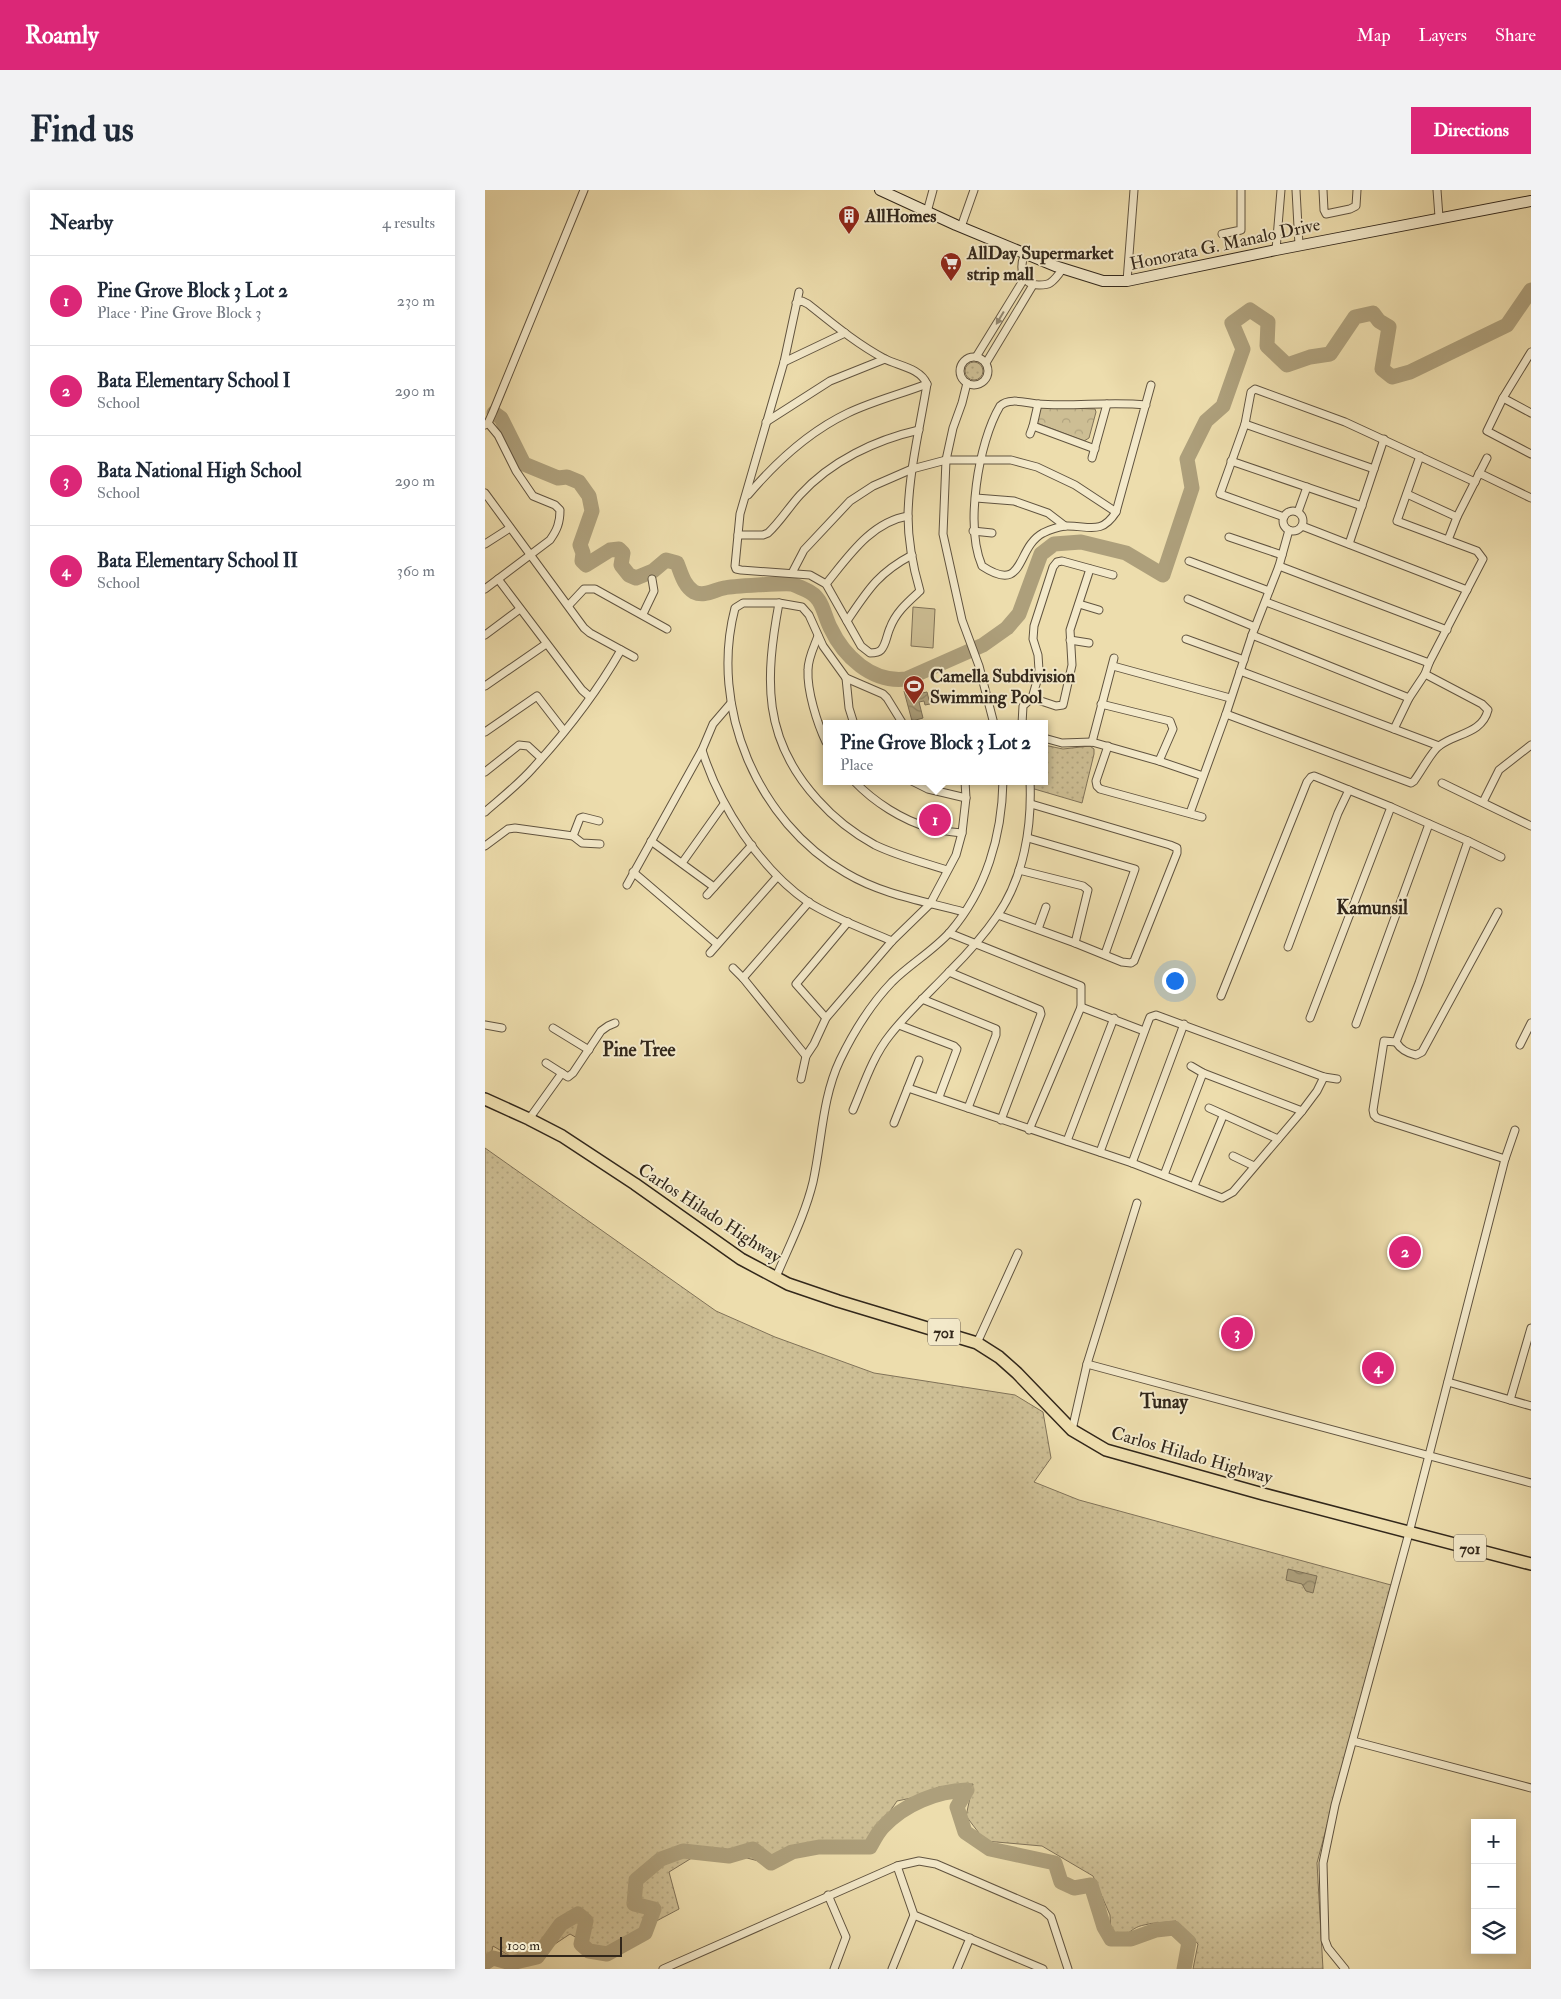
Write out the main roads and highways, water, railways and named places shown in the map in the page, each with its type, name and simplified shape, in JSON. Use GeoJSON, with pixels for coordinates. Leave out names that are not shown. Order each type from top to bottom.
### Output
{"type":"FeatureCollection","features":[{"type":"Feature","properties":{"kind":"main road","name":"Carlos Hilado Highway"},"geometry":{"type":"LineString","coordinates":[[485,1099],[562,1136],[741,1258],[788,1284],[977,1343],[999,1357],[1017,1373],[1072,1430],[1106,1450],[1409,1533],[1531,1564]]}},
{"type":"Feature","properties":{"kind":"water","name":"Camella Subdivision Swimming Pool"},"geometry":{"type":"Polygon","coordinates":[[[916,688],[917,694],[927,692],[930,704],[925,705],[924,701],[919,702],[923,718],[912,720],[904,691],[916,688]]]}},
{"type":"Feature","properties":{"kind":"water"},"geometry":{"type":"Polygon","coordinates":[[[1288,1569],[1317,1576],[1313,1593],[1306,1591],[1302,1584],[1286,1580],[1288,1569]]]}},
{"type":"Feature","properties":{"kind":"waterway"},"geometry":{"type":"LineString","coordinates":[[494,413],[501,418],[524,464],[558,478],[567,477],[579,482],[589,496],[592,511],[580,545],[583,553],[582,561],[586,565],[610,550],[619,549],[623,553],[621,565],[629,575],[636,578],[653,571],[666,560],[677,563],[683,579],[694,592],[698,593],[737,586],[792,584],[812,593],[816,597],[836,638],[851,658],[861,666],[882,677],[906,679],[983,645],[1007,628],[1019,614],[1041,554],[1054,544],[1081,542],[1126,553],[1163,575],[1192,488],[1187,459],[1206,421],[1223,406],[1243,349],[1232,323],[1250,310],[1268,322],[1267,346],[1287,365],[1310,357],[1330,354],[1355,317],[1373,313],[1379,321],[1389,327],[1382,369],[1392,377],[1410,372],[1507,325],[1531,290]]}},
{"type":"Feature","properties":{"kind":"waterway"},"geometry":{"type":"LineString","coordinates":[[485,1963],[493,1958],[511,1963],[537,1957],[561,1924],[578,1914],[586,1921],[581,1944],[589,1951],[607,1954],[645,1933],[654,1909],[634,1904],[636,1880],[661,1859],[683,1851],[729,1856],[753,1849],[771,1863],[792,1852],[819,1847],[870,1847],[883,1827],[911,1805],[944,1793],[967,1790],[957,1807],[965,1832],[990,1849],[1055,1863],[1061,1882],[1074,1888],[1091,1885],[1104,1927],[1111,1939],[1131,1939],[1156,1930],[1174,1928],[1189,1942],[1184,1969]]}},
{"type":"Feature","properties":{"kind":"place","name":"AllHomes"},"geometry":{"type":"Point","coordinates":[849,235]}},
{"type":"Feature","properties":{"kind":"place","name":"AllDay Supermarket strip mall"},"geometry":{"type":"Point","coordinates":[951,282]}},
{"type":"Feature","properties":{"kind":"place","name":"Camella Subdivision Swimming Pool"},"geometry":{"type":"Point","coordinates":[914,705]}},
{"type":"Feature","properties":{"kind":"place","name":"Pine Grove Block 3 Lot 2"},"geometry":{"type":"Point","coordinates":[935,820]}},
{"type":"Feature","properties":{"kind":"place","name":"Bata Elementary School I"},"geometry":{"type":"Point","coordinates":[1405,1252]}},
{"type":"Feature","properties":{"kind":"place","name":"Bata National High School"},"geometry":{"type":"Point","coordinates":[1237,1333]}},
{"type":"Feature","properties":{"kind":"place","name":"Bata Elementary School II"},"geometry":{"type":"Point","coordinates":[1378,1368]}},
{"type":"Feature","properties":{"kind":"district","name":"Kamunsil"},"geometry":{"type":"Point","coordinates":[1372,907]}},
{"type":"Feature","properties":{"kind":"district","name":"Pine Tree"},"geometry":{"type":"Point","coordinates":[639,1049]}},
{"type":"Feature","properties":{"kind":"district","name":"Tunay"},"geometry":{"type":"Point","coordinates":[1164,1401]}}]}
